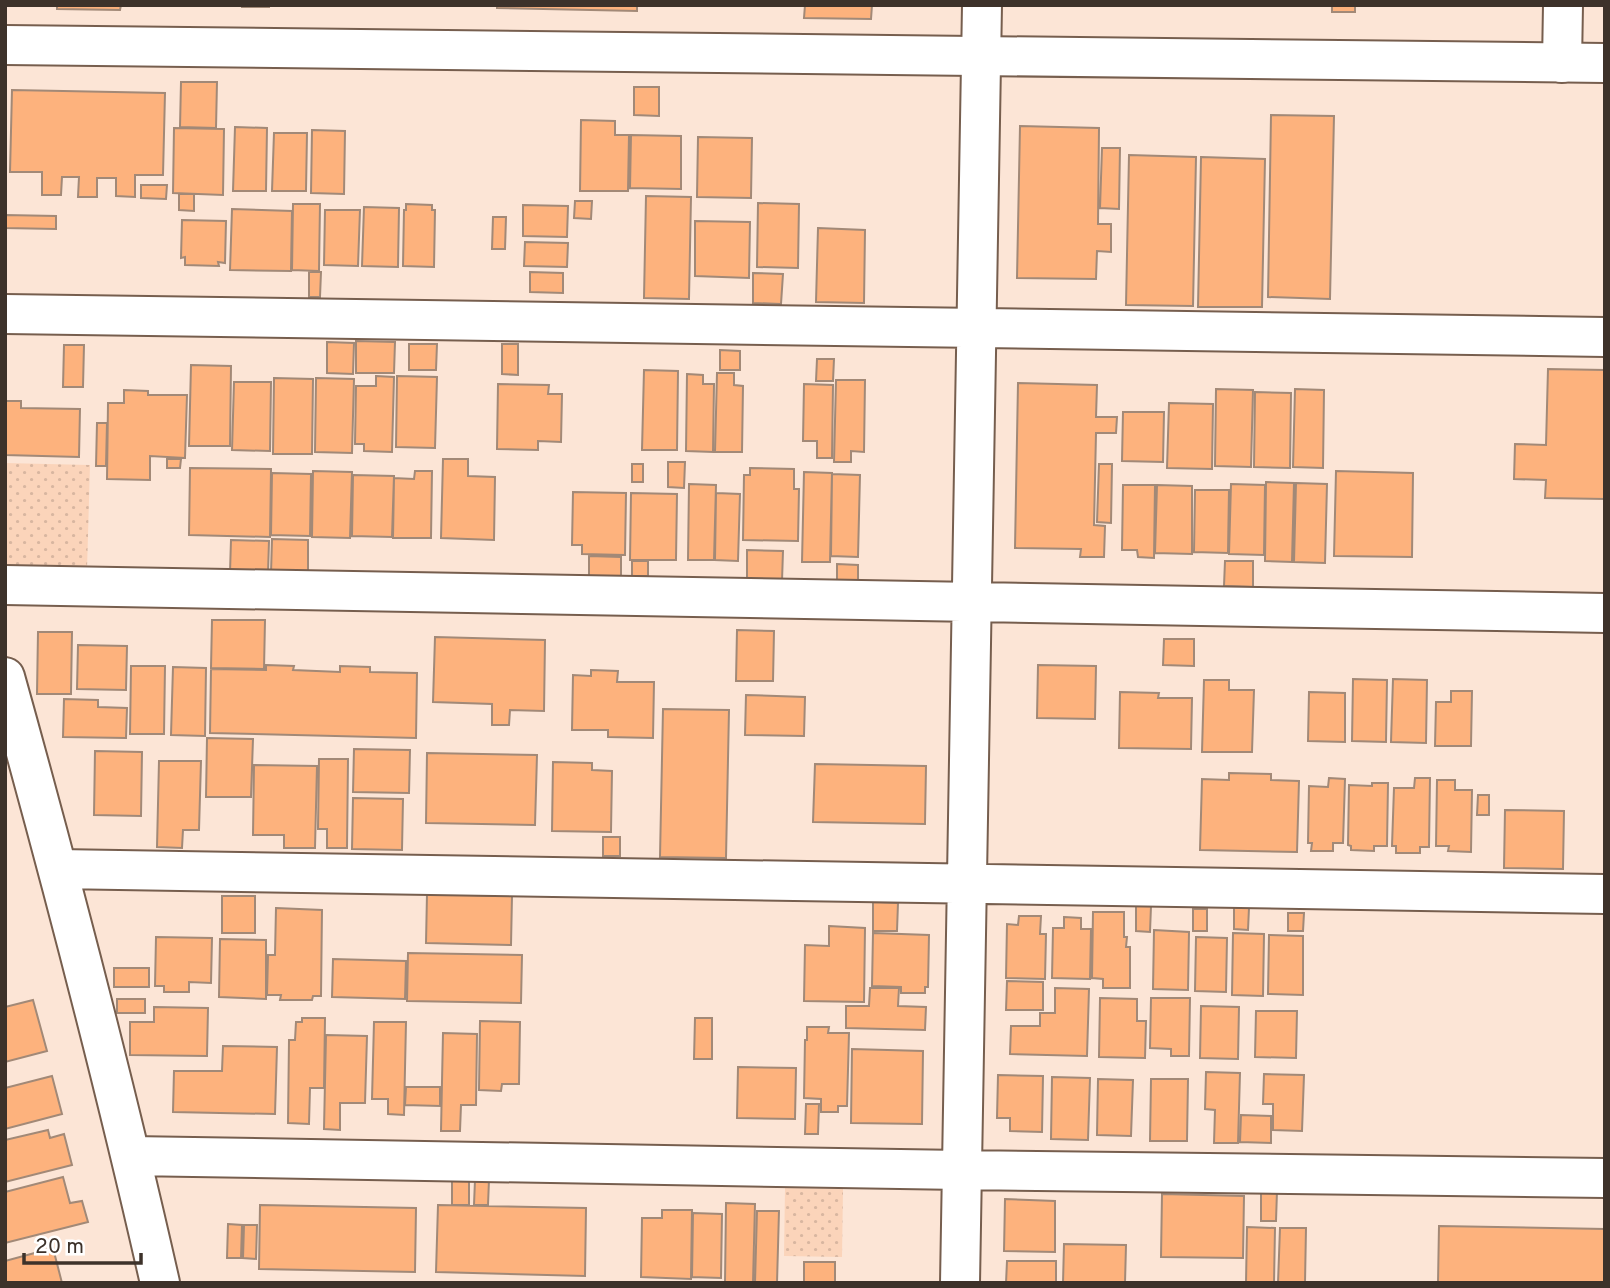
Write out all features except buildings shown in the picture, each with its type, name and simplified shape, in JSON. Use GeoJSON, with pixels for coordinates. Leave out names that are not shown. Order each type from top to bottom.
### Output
{"type":"FeatureCollection","features":[{"type":"Feature","properties":{"kind":"street"},"geometry":{"type":"LineString","coordinates":[[960,1283],[982,5]]}},
{"type":"Feature","properties":{"kind":"street"},"geometry":{"type":"LineString","coordinates":[[1562,63],[1563,5]]}},
{"type":"Feature","properties":{"kind":"street"},"geometry":{"type":"LineString","coordinates":[[5,45],[1605,63]]}},
{"type":"Feature","properties":{"kind":"street"},"geometry":{"type":"LineString","coordinates":[[5,314],[1605,337]]}},
{"type":"Feature","properties":{"kind":"street"},"geometry":{"type":"LineString","coordinates":[[5,585],[1605,613]]}},
{"type":"Feature","properties":{"kind":"street"},"geometry":{"type":"LineString","coordinates":[[5,677],[58,869],[131,1156],[160,1283]]}},
{"type":"Feature","properties":{"kind":"street"},"geometry":{"type":"LineString","coordinates":[[58,869],[1605,894]]}},
{"type":"Feature","properties":{"kind":"street"},"geometry":{"type":"LineString","coordinates":[[131,1156],[1605,1178]]}},
{"type":"Feature","properties":{"kind":"shaded area"},"geometry":{"type":"Polygon","coordinates":[[[5,463],[90,465],[87,570],[5,567],[5,463]]]}},
{"type":"Feature","properties":{"kind":"shaded area"},"geometry":{"type":"Polygon","coordinates":[[[785,1188],[843,1189],[842,1257],[784,1256],[785,1188]]]}}]}
